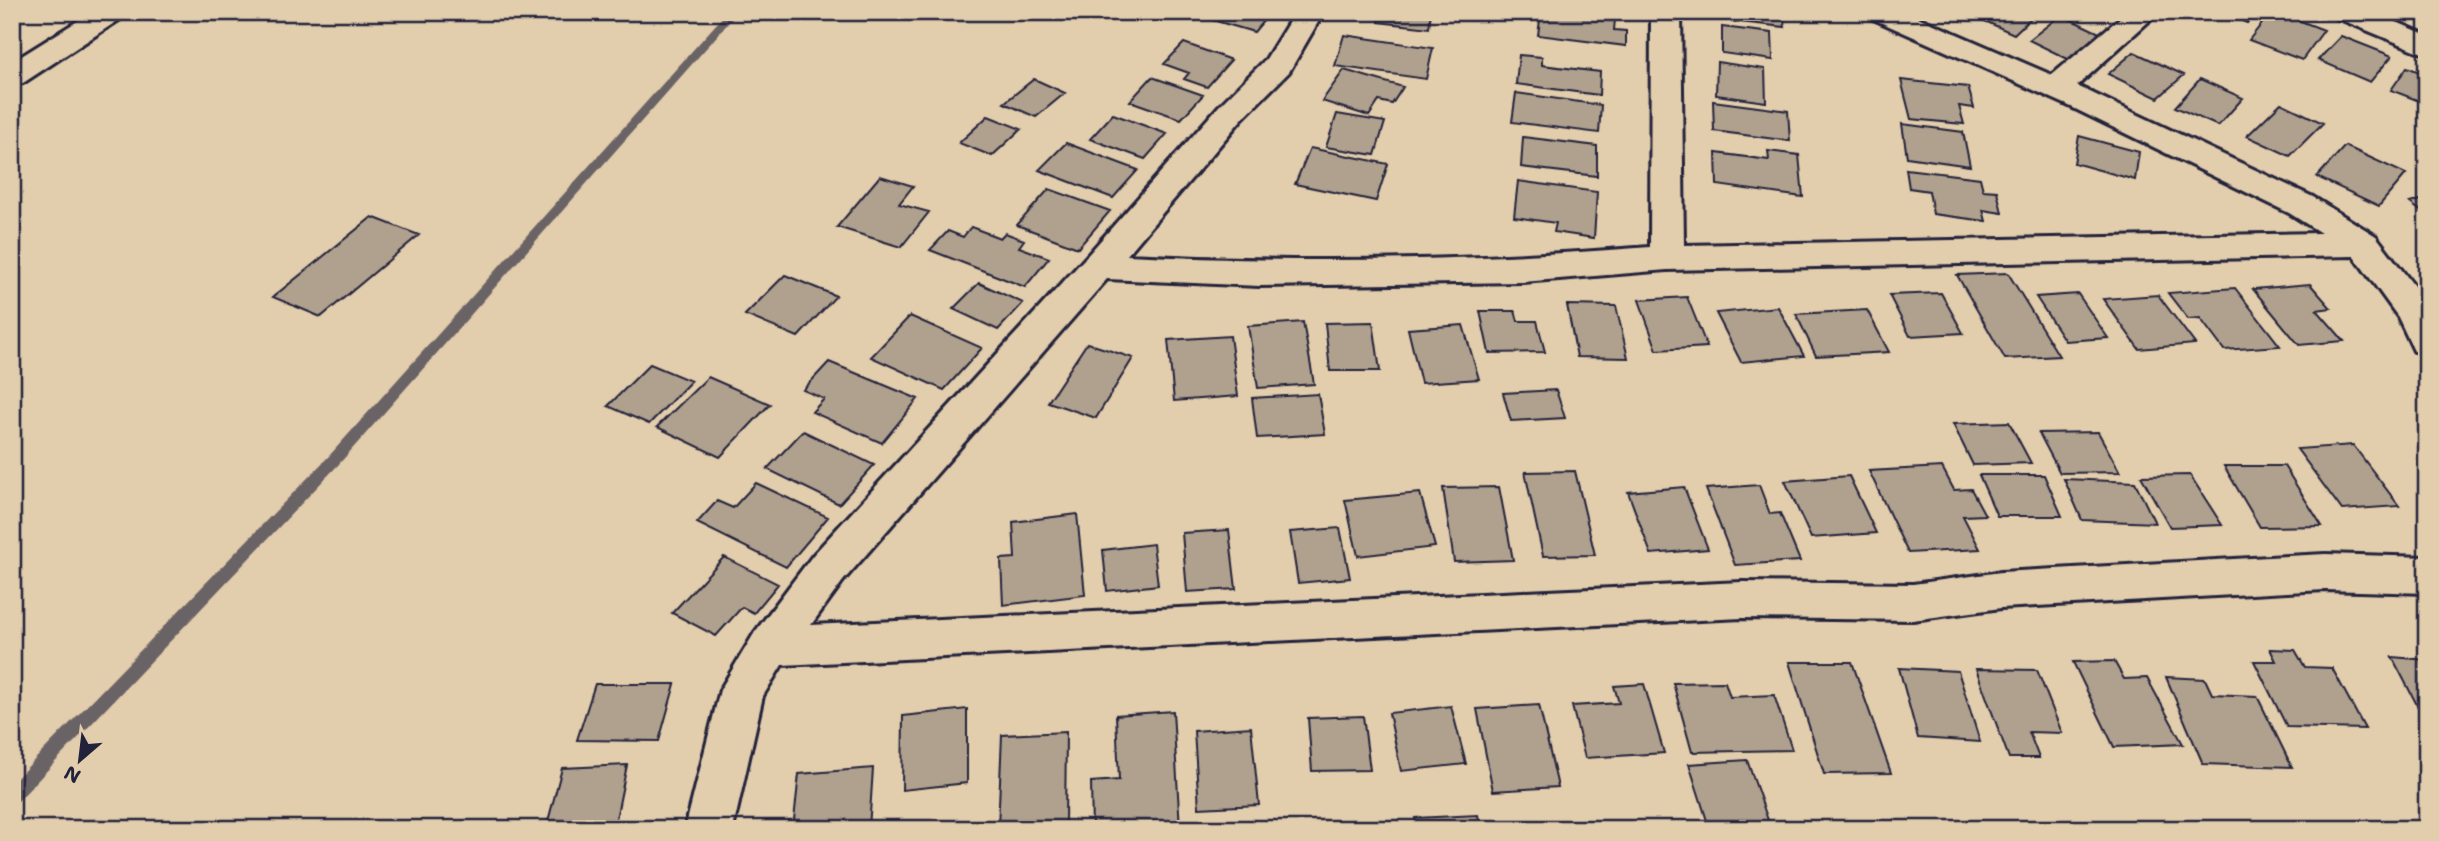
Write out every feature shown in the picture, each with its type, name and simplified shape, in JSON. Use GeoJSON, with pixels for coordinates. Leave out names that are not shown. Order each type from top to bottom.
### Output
{"type":"FeatureCollection","features":[{"type":"Feature","properties":{"kind":"street"},"geometry":{"type":"LineString","coordinates":[[12,76],[112,12]]}},
{"type":"Feature","properties":{"kind":"street"},"geometry":{"type":"LineString","coordinates":[[709,829],[742,690],[770,646],[828,568],[1098,266],[1230,113],[1278,65],[1310,12]]}},
{"type":"Feature","properties":{"kind":"street"},"geometry":{"type":"LineString","coordinates":[[1666,12],[1667,258]]}},
{"type":"Feature","properties":{"kind":"street"},"geometry":{"type":"LineString","coordinates":[[1881,12],[2055,88],[2301,205],[2364,244],[2414,312],[2427,341]]}},
{"type":"Feature","properties":{"kind":"street"},"geometry":{"type":"LineString","coordinates":[[2055,88],[2145,12]]}},
{"type":"Feature","properties":{"kind":"street"},"geometry":{"type":"LineString","coordinates":[[2347,12],[2427,46]]}},
{"type":"Feature","properties":{"kind":"street"},"geometry":{"type":"LineString","coordinates":[[1098,266],[1259,274],[1523,270],[1667,258],[2364,244]]}},
{"type":"Feature","properties":{"kind":"street"},"geometry":{"type":"LineString","coordinates":[[770,646],[1742,600],[1913,601],[2001,590],[2325,572],[2427,575]]}},
{"type":"Feature","properties":{"kind":"building"},"geometry":{"type":"Polygon","coordinates":[[[1185,12],[1263,12],[1269,14],[1254,32],[1185,12]]]}},
{"type":"Feature","properties":{"kind":"building"},"geometry":{"type":"Polygon","coordinates":[[[1380,12],[1431,12],[1429,28],[1379,22],[1380,12]]]}},
{"type":"Feature","properties":{"kind":"building"},"geometry":{"type":"Polygon","coordinates":[[[1541,12],[1615,19],[1614,30],[1626,31],[1626,46],[1538,35],[1541,12]]]}},
{"type":"Feature","properties":{"kind":"building"},"geometry":{"type":"Polygon","coordinates":[[[1713,12],[1783,12],[1785,27],[1713,19],[1713,12]]]}},
{"type":"Feature","properties":{"kind":"building"},"geometry":{"type":"Polygon","coordinates":[[[1984,12],[2024,12],[2033,16],[2014,34],[1978,18],[1984,12]]]}},
{"type":"Feature","properties":{"kind":"building"},"geometry":{"type":"Polygon","coordinates":[[[2219,12],[2256,12],[2247,23],[2219,12]]]}},
{"type":"Feature","properties":{"kind":"building"},"geometry":{"type":"Polygon","coordinates":[[[2271,12],[2324,30],[2302,60],[2249,40],[2271,12]]]}},
{"type":"Feature","properties":{"kind":"building"},"geometry":{"type":"Polygon","coordinates":[[[2061,15],[2106,36],[2074,62],[2029,40],[2061,15]]]}},
{"type":"Feature","properties":{"kind":"building"},"geometry":{"type":"Polygon","coordinates":[[[1722,27],[1772,33],[1773,60],[1722,53],[1722,27]]]}},
{"type":"Feature","properties":{"kind":"building"},"geometry":{"type":"Polygon","coordinates":[[[1344,35],[1433,48],[1426,79],[1335,66],[1344,35]]]}},
{"type":"Feature","properties":{"kind":"building"},"geometry":{"type":"Polygon","coordinates":[[[2341,36],[2392,56],[2370,82],[2318,60],[2341,36]]]}},
{"type":"Feature","properties":{"kind":"building"},"geometry":{"type":"Polygon","coordinates":[[[1184,43],[1231,60],[1207,87],[1184,79],[1189,73],[1164,64],[1184,43]]]}},
{"type":"Feature","properties":{"kind":"building"},"geometry":{"type":"Polygon","coordinates":[[[2134,52],[2184,75],[2158,98],[2108,74],[2134,52]]]}},
{"type":"Feature","properties":{"kind":"building"},"geometry":{"type":"Polygon","coordinates":[[[1519,55],[1542,57],[1542,65],[1600,72],[1599,95],[1516,84],[1519,55]]]}},
{"type":"Feature","properties":{"kind":"building"},"geometry":{"type":"Polygon","coordinates":[[[1717,62],[1765,69],[1766,102],[1716,95],[1717,62]]]}},
{"type":"Feature","properties":{"kind":"building"},"geometry":{"type":"Polygon","coordinates":[[[2407,67],[2427,75],[2427,104],[2391,90],[2407,67]]]}},
{"type":"Feature","properties":{"kind":"building"},"geometry":{"type":"Polygon","coordinates":[[[1344,70],[1403,87],[1392,104],[1379,101],[1369,116],[1322,101],[1344,70]]]}},
{"type":"Feature","properties":{"kind":"building"},"geometry":{"type":"Polygon","coordinates":[[[1152,77],[1203,95],[1181,119],[1130,101],[1152,77]]]}},
{"type":"Feature","properties":{"kind":"building"},"geometry":{"type":"Polygon","coordinates":[[[1034,79],[1065,93],[1036,117],[1004,103],[1034,79]]]}},
{"type":"Feature","properties":{"kind":"building"},"geometry":{"type":"Polygon","coordinates":[[[2200,79],[2243,98],[2218,126],[2175,107],[2200,79]]]}},
{"type":"Feature","properties":{"kind":"building"},"geometry":{"type":"Polygon","coordinates":[[[1901,80],[1968,87],[1974,108],[1959,106],[1964,124],[1911,119],[1901,80]]]}},
{"type":"Feature","properties":{"kind":"building"},"geometry":{"type":"Polygon","coordinates":[[[1516,93],[1601,105],[1599,133],[1512,122],[1516,93]]]}},
{"type":"Feature","properties":{"kind":"building"},"geometry":{"type":"Polygon","coordinates":[[[1713,101],[1788,111],[1790,141],[1714,131],[1713,101]]]}},
{"type":"Feature","properties":{"kind":"building"},"geometry":{"type":"Polygon","coordinates":[[[2281,103],[2323,123],[2290,156],[2247,136],[2281,103]]]}},
{"type":"Feature","properties":{"kind":"building"},"geometry":{"type":"Polygon","coordinates":[[[1113,114],[1167,134],[1145,159],[1090,139],[1113,114]]]}},
{"type":"Feature","properties":{"kind":"building"},"geometry":{"type":"Polygon","coordinates":[[[1337,114],[1385,122],[1375,155],[1326,147],[1337,114]]]}},
{"type":"Feature","properties":{"kind":"building"},"geometry":{"type":"Polygon","coordinates":[[[988,116],[1021,129],[992,156],[959,143],[988,116]]]}},
{"type":"Feature","properties":{"kind":"building"},"geometry":{"type":"Polygon","coordinates":[[[1902,124],[1963,132],[1970,166],[1907,157],[1902,124]]]}},
{"type":"Feature","properties":{"kind":"building"},"geometry":{"type":"Polygon","coordinates":[[[2079,136],[2139,152],[2135,180],[2074,163],[2079,136]]]}},
{"type":"Feature","properties":{"kind":"building"},"geometry":{"type":"Polygon","coordinates":[[[1523,137],[1597,146],[1597,176],[1521,167],[1523,137]]]}},
{"type":"Feature","properties":{"kind":"building"},"geometry":{"type":"Polygon","coordinates":[[[1066,143],[1138,170],[1113,198],[1039,170],[1066,143]]]}},
{"type":"Feature","properties":{"kind":"building"},"geometry":{"type":"Polygon","coordinates":[[[2345,146],[2406,174],[2379,206],[2317,177],[2345,146]]]}},
{"type":"Feature","properties":{"kind":"building"},"geometry":{"type":"Polygon","coordinates":[[[1310,148],[1388,164],[1376,201],[1295,184],[1310,148]]]}},
{"type":"Feature","properties":{"kind":"building"},"geometry":{"type":"Polygon","coordinates":[[[1768,151],[1799,155],[1803,197],[1717,185],[1716,153],[1769,160],[1768,151]]]}},
{"type":"Feature","properties":{"kind":"building"},"geometry":{"type":"Polygon","coordinates":[[[1906,169],[1980,178],[1983,190],[1997,191],[2002,213],[1983,210],[1986,221],[1933,214],[1929,191],[1909,188],[1906,169]]]}},
{"type":"Feature","properties":{"kind":"building"},"geometry":{"type":"Polygon","coordinates":[[[880,176],[913,186],[899,204],[929,212],[901,247],[837,227],[880,176]]]}},
{"type":"Feature","properties":{"kind":"building"},"geometry":{"type":"Polygon","coordinates":[[[1518,181],[1597,192],[1594,238],[1554,232],[1556,223],[1514,217],[1518,181]]]}},
{"type":"Feature","properties":{"kind":"building"},"geometry":{"type":"Polygon","coordinates":[[[1049,189],[1110,211],[1078,248],[1017,225],[1049,189]]]}},
{"type":"Feature","properties":{"kind":"building"},"geometry":{"type":"Polygon","coordinates":[[[2427,198],[2427,216],[2410,203],[2427,198]]]}},
{"type":"Feature","properties":{"kind":"building"},"geometry":{"type":"Polygon","coordinates":[[[372,217],[419,235],[321,317],[273,297],[372,217]]]}},
{"type":"Feature","properties":{"kind":"building"},"geometry":{"type":"Polygon","coordinates":[[[971,227],[1000,238],[1005,233],[1024,240],[1019,247],[1049,258],[1025,287],[930,250],[948,231],[963,237],[971,227]]]}},
{"type":"Feature","properties":{"kind":"building"},"geometry":{"type":"Polygon","coordinates":[[[2008,273],[2059,356],[2005,359],[1957,275],[2008,273]]]}},
{"type":"Feature","properties":{"kind":"building"},"geometry":{"type":"Polygon","coordinates":[[[785,275],[836,296],[798,337],[745,315],[785,275]]]}},
{"type":"Feature","properties":{"kind":"building"},"geometry":{"type":"Polygon","coordinates":[[[979,283],[1023,303],[998,330],[953,309],[979,283]]]}},
{"type":"Feature","properties":{"kind":"building"},"geometry":{"type":"Polygon","coordinates":[[[2310,284],[2331,308],[2317,310],[2344,341],[2299,345],[2253,289],[2310,284]]]}},
{"type":"Feature","properties":{"kind":"building"},"geometry":{"type":"Polygon","coordinates":[[[2235,288],[2280,346],[2224,350],[2200,318],[2188,319],[2168,293],[2235,288]]]}},
{"type":"Feature","properties":{"kind":"building"},"geometry":{"type":"Polygon","coordinates":[[[1941,293],[1963,333],[1910,336],[1889,295],[1941,293]]]}},
{"type":"Feature","properties":{"kind":"building"},"geometry":{"type":"Polygon","coordinates":[[[2078,294],[2108,338],[2065,341],[2036,297],[2078,294]]]}},
{"type":"Feature","properties":{"kind":"building"},"geometry":{"type":"Polygon","coordinates":[[[2158,295],[2195,344],[2139,349],[2103,299],[2158,295]]]}},
{"type":"Feature","properties":{"kind":"building"},"geometry":{"type":"Polygon","coordinates":[[[1687,297],[1707,347],[1657,350],[1639,300],[1687,297]]]}},
{"type":"Feature","properties":{"kind":"building"},"geometry":{"type":"Polygon","coordinates":[[[1567,305],[1616,306],[1628,358],[1577,357],[1567,305]]]}},
{"type":"Feature","properties":{"kind":"building"},"geometry":{"type":"Polygon","coordinates":[[[1778,307],[1804,356],[1741,362],[1716,313],[1778,307]]]}},
{"type":"Feature","properties":{"kind":"building"},"geometry":{"type":"Polygon","coordinates":[[[1867,310],[1889,352],[1816,356],[1796,314],[1867,310]]]}},
{"type":"Feature","properties":{"kind":"building"},"geometry":{"type":"Polygon","coordinates":[[[1480,311],[1515,311],[1518,321],[1537,321],[1545,352],[1489,353],[1480,311]]]}},
{"type":"Feature","properties":{"kind":"building"},"geometry":{"type":"Polygon","coordinates":[[[910,316],[982,348],[944,390],[871,357],[910,316]]]}},
{"type":"Feature","properties":{"kind":"building"},"geometry":{"type":"Polygon","coordinates":[[[1303,322],[1314,384],[1258,388],[1248,326],[1303,322]]]}},
{"type":"Feature","properties":{"kind":"building"},"geometry":{"type":"Polygon","coordinates":[[[1373,322],[1380,371],[1330,371],[1325,323],[1373,322]]]}},
{"type":"Feature","properties":{"kind":"building"},"geometry":{"type":"Polygon","coordinates":[[[1463,325],[1479,379],[1421,383],[1408,329],[1463,325]]]}},
{"type":"Feature","properties":{"kind":"building"},"geometry":{"type":"Polygon","coordinates":[[[1230,336],[1238,396],[1174,401],[1168,340],[1230,336]]]}},
{"type":"Feature","properties":{"kind":"building"},"geometry":{"type":"Polygon","coordinates":[[[1087,343],[1133,358],[1096,418],[1048,402],[1087,343]]]}},
{"type":"Feature","properties":{"kind":"building"},"geometry":{"type":"Polygon","coordinates":[[[829,362],[918,399],[882,443],[812,412],[824,399],[803,390],[829,362]]]}},
{"type":"Feature","properties":{"kind":"building"},"geometry":{"type":"Polygon","coordinates":[[[650,364],[691,381],[649,424],[608,406],[650,364]]]}},
{"type":"Feature","properties":{"kind":"building"},"geometry":{"type":"Polygon","coordinates":[[[708,377],[770,404],[720,457],[657,427],[708,377]]]}},
{"type":"Feature","properties":{"kind":"building"},"geometry":{"type":"Polygon","coordinates":[[[1556,390],[1565,418],[1511,421],[1503,393],[1556,390]]]}},
{"type":"Feature","properties":{"kind":"building"},"geometry":{"type":"Polygon","coordinates":[[[1318,394],[1325,434],[1257,438],[1252,398],[1318,394]]]}},
{"type":"Feature","properties":{"kind":"building"},"geometry":{"type":"Polygon","coordinates":[[[2009,422],[2031,463],[1973,465],[1953,424],[2009,422]]]}},
{"type":"Feature","properties":{"kind":"building"},"geometry":{"type":"Polygon","coordinates":[[[803,431],[874,465],[839,504],[767,469],[803,431]]]}},
{"type":"Feature","properties":{"kind":"building"},"geometry":{"type":"Polygon","coordinates":[[[2098,432],[2120,472],[2060,473],[2039,433],[2098,432]]]}},
{"type":"Feature","properties":{"kind":"building"},"geometry":{"type":"Polygon","coordinates":[[[2353,445],[2399,506],[2342,510],[2297,449],[2353,445]]]}},
{"type":"Feature","properties":{"kind":"building"},"geometry":{"type":"Polygon","coordinates":[[[2224,466],[2284,466],[2322,526],[2260,527],[2224,466]]]}},
{"type":"Feature","properties":{"kind":"building"},"geometry":{"type":"Polygon","coordinates":[[[1942,467],[1954,490],[1971,489],[1985,515],[1963,516],[1980,549],[1908,553],[1869,471],[1942,467]]]}},
{"type":"Feature","properties":{"kind":"building"},"geometry":{"type":"Polygon","coordinates":[[[1575,471],[1595,555],[1543,556],[1525,472],[1575,471]]]}},
{"type":"Feature","properties":{"kind":"building"},"geometry":{"type":"Polygon","coordinates":[[[1979,475],[2044,475],[2062,516],[1997,516],[1979,475]]]}},
{"type":"Feature","properties":{"kind":"building"},"geometry":{"type":"Polygon","coordinates":[[[2190,475],[2222,525],[2170,527],[2141,476],[2190,475]]]}},
{"type":"Feature","properties":{"kind":"building"},"geometry":{"type":"Polygon","coordinates":[[[1849,476],[1876,533],[1811,538],[1785,481],[1849,476]]]}},
{"type":"Feature","properties":{"kind":"building"},"geometry":{"type":"Polygon","coordinates":[[[2064,479],[2135,482],[2155,523],[2082,520],[2064,479]]]}},
{"type":"Feature","properties":{"kind":"building"},"geometry":{"type":"Polygon","coordinates":[[[756,483],[828,517],[786,567],[697,523],[717,501],[733,508],[756,483]]]}},
{"type":"Feature","properties":{"kind":"building"},"geometry":{"type":"Polygon","coordinates":[[[1759,485],[1770,514],[1780,513],[1800,561],[1735,565],[1706,489],[1759,485]]]}},
{"type":"Feature","properties":{"kind":"building"},"geometry":{"type":"Polygon","coordinates":[[[1499,487],[1513,560],[1454,562],[1443,488],[1499,487]]]}},
{"type":"Feature","properties":{"kind":"building"},"geometry":{"type":"Polygon","coordinates":[[[1684,487],[1708,549],[1651,554],[1628,492],[1684,487]]]}},
{"type":"Feature","properties":{"kind":"building"},"geometry":{"type":"Polygon","coordinates":[[[1420,493],[1435,547],[1358,556],[1345,500],[1420,493]]]}},
{"type":"Feature","properties":{"kind":"building"},"geometry":{"type":"Polygon","coordinates":[[[1077,514],[1085,595],[1003,605],[1001,559],[1015,558],[1013,522],[1077,514]]]}},
{"type":"Feature","properties":{"kind":"building"},"geometry":{"type":"Polygon","coordinates":[[[1340,528],[1350,578],[1298,583],[1290,532],[1340,528]]]}},
{"type":"Feature","properties":{"kind":"building"},"geometry":{"type":"Polygon","coordinates":[[[1229,530],[1236,589],[1187,592],[1182,533],[1229,530]]]}},
{"type":"Feature","properties":{"kind":"building"},"geometry":{"type":"Polygon","coordinates":[[[1153,544],[1158,585],[1107,591],[1103,550],[1153,544]]]}},
{"type":"Feature","properties":{"kind":"building"},"geometry":{"type":"Polygon","coordinates":[[[724,557],[778,584],[754,613],[742,607],[716,636],[672,613],[724,557]]]}},
{"type":"Feature","properties":{"kind":"building"},"geometry":{"type":"Polygon","coordinates":[[[2270,649],[2295,650],[2305,667],[2332,668],[2365,729],[2287,727],[2254,661],[2276,661],[2270,649]]]}},
{"type":"Feature","properties":{"kind":"building"},"geometry":{"type":"Polygon","coordinates":[[[2392,657],[2427,660],[2427,724],[2392,657]]]}},
{"type":"Feature","properties":{"kind":"building"},"geometry":{"type":"Polygon","coordinates":[[[2114,661],[2124,679],[2147,678],[2183,744],[2114,747],[2073,662],[2114,661]]]}},
{"type":"Feature","properties":{"kind":"building"},"geometry":{"type":"Polygon","coordinates":[[[1789,662],[1852,662],[1891,773],[1824,774],[1789,662]]]}},
{"type":"Feature","properties":{"kind":"building"},"geometry":{"type":"Polygon","coordinates":[[[1899,668],[1958,671],[1980,742],[1918,738],[1899,668]]]}},
{"type":"Feature","properties":{"kind":"building"},"geometry":{"type":"Polygon","coordinates":[[[1976,669],[2037,670],[2062,733],[2029,732],[2039,758],[2009,758],[1976,669]]]}},
{"type":"Feature","properties":{"kind":"building"},"geometry":{"type":"Polygon","coordinates":[[[2166,677],[2205,679],[2212,694],[2257,696],[2292,767],[2203,764],[2166,677]]]}},
{"type":"Feature","properties":{"kind":"building"},"geometry":{"type":"Polygon","coordinates":[[[1725,682],[1730,697],[1774,695],[1792,750],[1692,752],[1673,683],[1725,682]]]}},
{"type":"Feature","properties":{"kind":"building"},"geometry":{"type":"Polygon","coordinates":[[[595,684],[675,684],[659,741],[577,740],[595,684]]]}},
{"type":"Feature","properties":{"kind":"building"},"geometry":{"type":"Polygon","coordinates":[[[1644,684],[1664,753],[1585,758],[1572,706],[1619,703],[1614,686],[1644,684]]]}},
{"type":"Feature","properties":{"kind":"building"},"geometry":{"type":"Polygon","coordinates":[[[1539,705],[1558,787],[1493,791],[1477,709],[1539,705]]]}},
{"type":"Feature","properties":{"kind":"building"},"geometry":{"type":"Polygon","coordinates":[[[1451,706],[1466,764],[1401,771],[1389,713],[1451,706]]]}},
{"type":"Feature","properties":{"kind":"building"},"geometry":{"type":"Polygon","coordinates":[[[967,709],[967,783],[902,790],[903,716],[967,709]]]}},
{"type":"Feature","properties":{"kind":"building"},"geometry":{"type":"Polygon","coordinates":[[[1173,711],[1180,828],[1092,829],[1091,782],[1119,780],[1116,715],[1173,711]]]}},
{"type":"Feature","properties":{"kind":"building"},"geometry":{"type":"Polygon","coordinates":[[[1363,716],[1370,770],[1312,771],[1308,718],[1363,716]]]}},
{"type":"Feature","properties":{"kind":"building"},"geometry":{"type":"Polygon","coordinates":[[[1251,727],[1259,805],[1199,808],[1194,731],[1251,727]]]}},
{"type":"Feature","properties":{"kind":"building"},"geometry":{"type":"Polygon","coordinates":[[[1066,732],[1065,824],[998,828],[1002,735],[1066,732]]]}},
{"type":"Feature","properties":{"kind":"building"},"geometry":{"type":"Polygon","coordinates":[[[1747,760],[1769,823],[1709,827],[1689,764],[1747,760]]]}},
{"type":"Feature","properties":{"kind":"building"},"geometry":{"type":"Polygon","coordinates":[[[627,765],[614,829],[546,829],[562,768],[627,765]]]}},
{"type":"Feature","properties":{"kind":"building"},"geometry":{"type":"Polygon","coordinates":[[[873,768],[869,829],[793,829],[799,774],[873,768]]]}},
{"type":"Feature","properties":{"kind":"building"},"geometry":{"type":"Polygon","coordinates":[[[1478,815],[1481,829],[1416,829],[1415,818],[1478,815]]]}},
{"type":"Feature","properties":{"kind":"waterway"},"geometry":{"type":"LineString","coordinates":[[12,795],[334,460],[733,12]]}}]}
